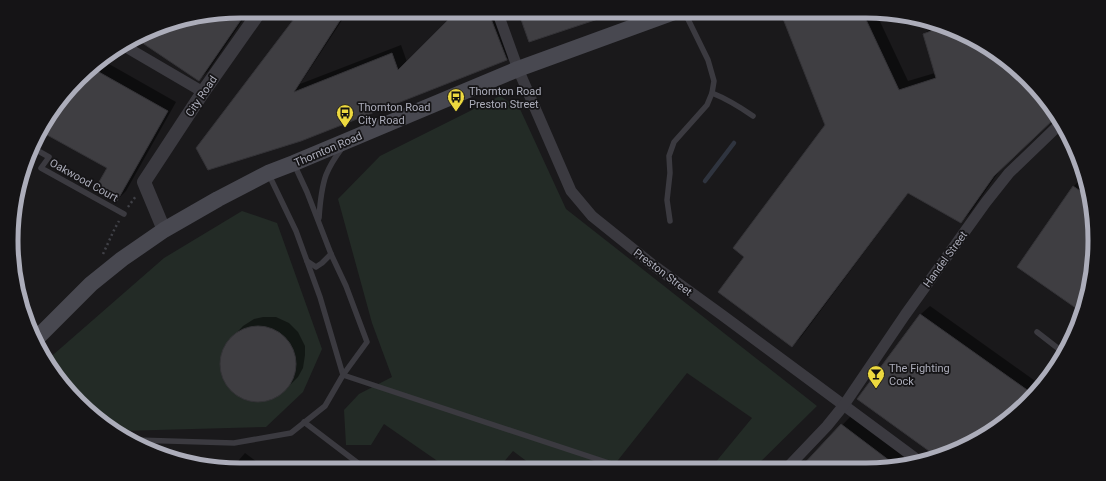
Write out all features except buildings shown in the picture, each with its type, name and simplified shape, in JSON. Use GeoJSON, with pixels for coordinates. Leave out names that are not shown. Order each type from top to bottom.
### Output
{"type":"FeatureCollection","features":[{"type":"Feature","properties":{"kind":"main road","name":"Thornton Road"},"geometry":{"type":"LineString","coordinates":[[39,336],[91,284],[164,230],[218,199],[268,173],[518,69],[658,18]]}},
{"type":"Feature","properties":{"kind":"street","name":"City Road"},"geometry":{"type":"LineString","coordinates":[[144,182],[203,92],[255,18]]}},
{"type":"Feature","properties":{"kind":"street","name":"Preston Street"},"geometry":{"type":"LineString","coordinates":[[500,18],[518,69],[571,191],[592,216],[653,265],[722,314],[914,457]]}},
{"type":"Feature","properties":{"kind":"street"},"geometry":{"type":"LineString","coordinates":[[128,48],[203,92]]}},
{"type":"Feature","properties":{"kind":"street","name":"Handel Street"},"geometry":{"type":"LineString","coordinates":[[792,463],[827,426],[844,405],[986,202],[1009,173],[1057,127]]}},
{"type":"Feature","properties":{"kind":"street"},"geometry":{"type":"LineString","coordinates":[[144,182],[164,230]]}},
{"type":"Feature","properties":{"kind":"lane"},"geometry":{"type":"LineString","coordinates":[[670,221],[667,200],[670,173],[669,156],[674,142],[707,105],[712,93],[714,80],[708,60],[687,18]]}},
{"type":"Feature","properties":{"kind":"lane"},"geometry":{"type":"LineString","coordinates":[[712,93],[727,99],[753,116]]}},
{"type":"Feature","properties":{"kind":"lane"},"geometry":{"type":"LineString","coordinates":[[319,220],[322,191],[327,174],[331,164],[346,141]]}},
{"type":"Feature","properties":{"kind":"lane","name":"Oakwood Court"},"geometry":{"type":"LineString","coordinates":[[37,150],[49,157],[41,168],[124,214]]}},
{"type":"Feature","properties":{"kind":"lane"},"geometry":{"type":"LineString","coordinates":[[142,440],[234,443],[291,433],[325,406],[343,375],[367,342],[346,286],[331,254],[319,220],[294,163]]}},
{"type":"Feature","properties":{"kind":"lane"},"geometry":{"type":"LineString","coordinates":[[268,173],[296,231],[320,297],[343,375]]}},
{"type":"Feature","properties":{"kind":"lane"},"geometry":{"type":"LineString","coordinates":[[307,261],[316,267],[331,254]]}},
{"type":"Feature","properties":{"kind":"lane"},"geometry":{"type":"LineString","coordinates":[[1038,332],[1059,349]]}},
{"type":"Feature","properties":{"kind":"lane"},"geometry":{"type":"LineString","coordinates":[[343,375],[609,463]]}},
{"type":"Feature","properties":{"kind":"lane"},"geometry":{"type":"LineString","coordinates":[[304,422],[358,463]]}},
{"type":"Feature","properties":{"kind":"path"},"geometry":{"type":"LineString","coordinates":[[103,256],[115,228],[144,182]]}},
{"type":"Feature","properties":{"kind":"shaded area"},"geometry":{"type":"Polygon","coordinates":[[[500,96],[520,109],[566,209],[817,406],[759,463],[715,463],[752,418],[687,373],[616,463],[529,463],[513,451],[503,463],[440,463],[384,424],[371,445],[346,445],[344,410],[359,394],[392,377],[372,323],[338,199],[380,156],[500,96]]]}},
{"type":"Feature","properties":{"kind":"shaded area"},"geometry":{"type":"Polygon","coordinates":[[[242,211],[277,223],[322,349],[303,392],[266,427],[125,431],[105,417],[83,398],[55,364],[51,357],[164,258],[242,211]]]}},
{"type":"Feature","properties":{"kind":"waterway"},"geometry":{"type":"LineString","coordinates":[[705,181],[734,143]]}},
{"type":"Feature","properties":{"kind":"place","name":"Thornton Road Preston Street"},"geometry":{"type":"Point","coordinates":[456,112]}},
{"type":"Feature","properties":{"kind":"place","name":"Thornton Road City Road"},"geometry":{"type":"Point","coordinates":[345,128]}},
{"type":"Feature","properties":{"kind":"place","name":"The Fighting Cock"},"geometry":{"type":"Point","coordinates":[876,389]}}]}
